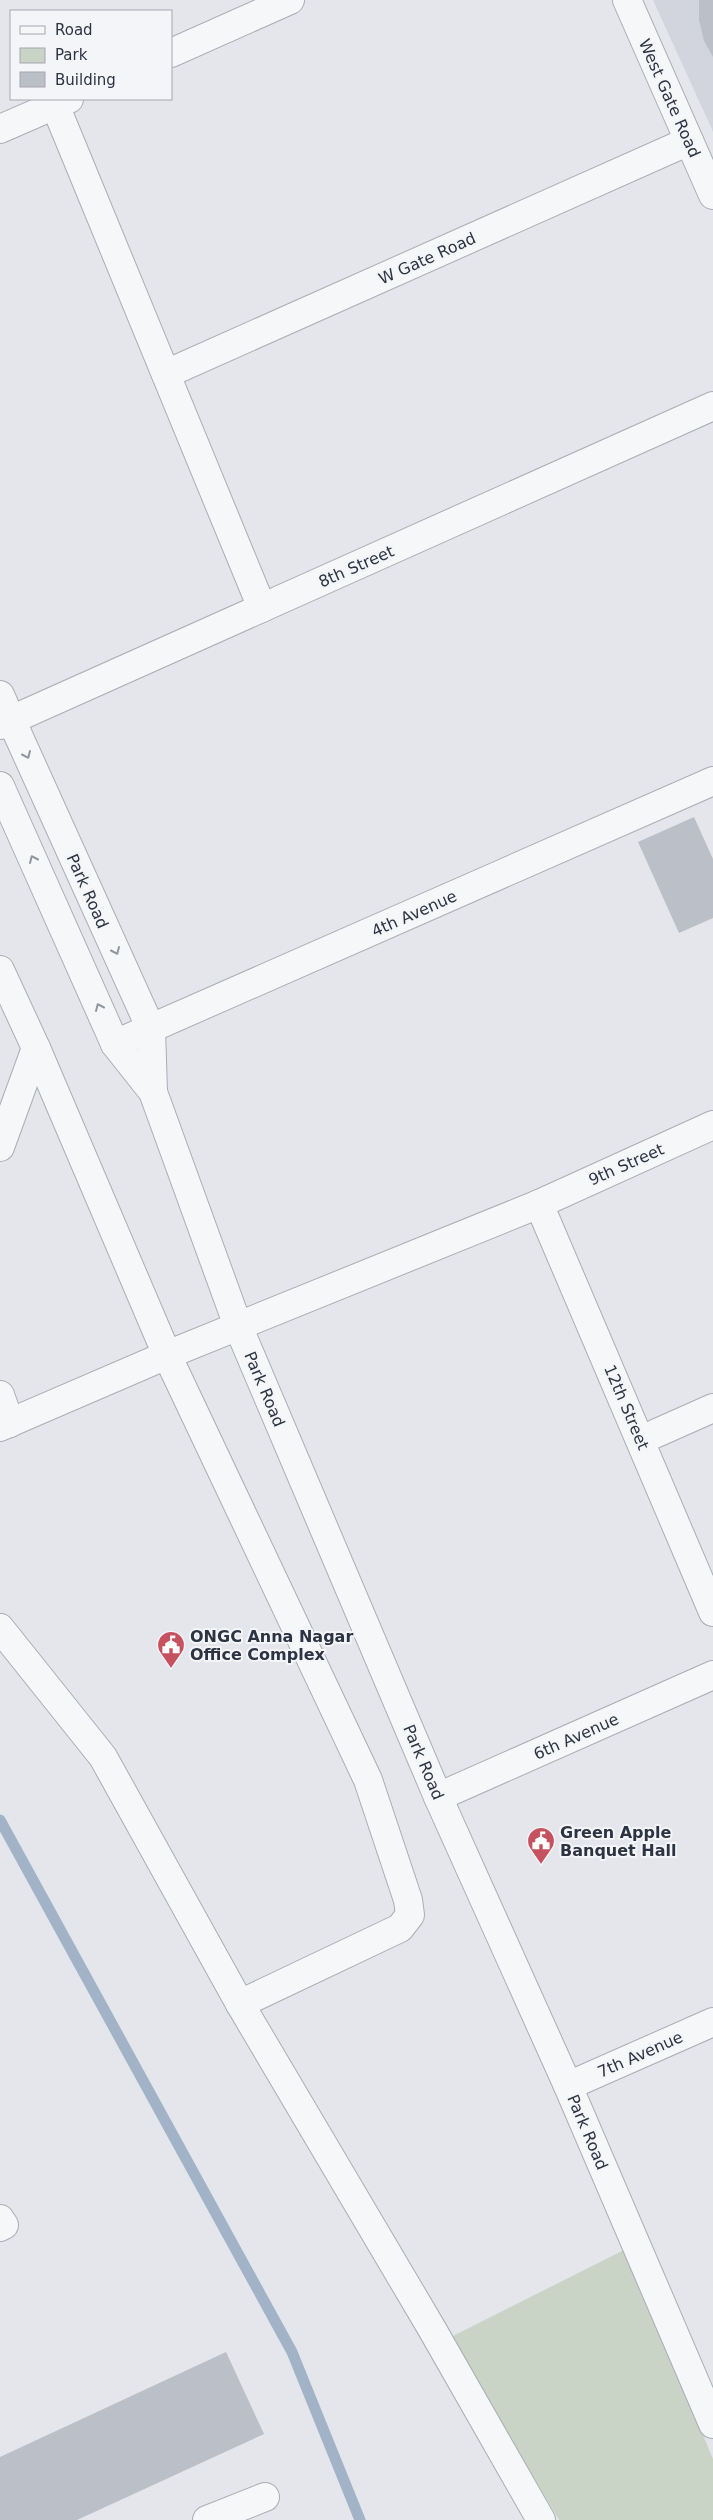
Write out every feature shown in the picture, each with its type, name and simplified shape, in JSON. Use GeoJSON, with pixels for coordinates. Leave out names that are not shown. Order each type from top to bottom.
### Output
{"type":"FeatureCollection","features":[{"type":"Feature","properties":{"kind":"street"},"geometry":{"type":"LineString","coordinates":[[172,53],[290,0]]}},
{"type":"Feature","properties":{"kind":"street","name":"West Gate Road"},"geometry":{"type":"LineString","coordinates":[[627,0],[713,195]]}},
{"type":"Feature","properties":{"kind":"street"},"geometry":{"type":"LineString","coordinates":[[0,130],[62,102],[166,374],[262,608]]}},
{"type":"Feature","properties":{"kind":"street","name":"W Gate Road"},"geometry":{"type":"LineString","coordinates":[[166,374],[689,141]]}},
{"type":"Feature","properties":{"kind":"street","name":"8th Street"},"geometry":{"type":"LineString","coordinates":[[6,723],[713,406]]}},
{"type":"Feature","properties":{"kind":"street","name":"Park Road"},"geometry":{"type":"LineString","coordinates":[[0,695],[6,723],[151,1028],[153,1092],[238,1326],[438,1797],[568,2086],[713,2424]]}},
{"type":"Feature","properties":{"kind":"street","name":"4th Avenue"},"geometry":{"type":"LineString","coordinates":[[115,1044],[713,781]]}},
{"type":"Feature","properties":{"kind":"street","name":"Park Road"},"geometry":{"type":"LineString","coordinates":[[0,786],[115,1044],[153,1092]]}},
{"type":"Feature","properties":{"kind":"street"},"geometry":{"type":"LineString","coordinates":[[0,970],[36,1048],[167,1355],[368,1780],[408,1900],[410,1915],[400,1928],[240,2004]]}},
{"type":"Feature","properties":{"kind":"street"},"geometry":{"type":"LineString","coordinates":[[0,1147],[36,1048]]}},
{"type":"Feature","properties":{"kind":"street","name":"9th Street"},"geometry":{"type":"LineString","coordinates":[[5,1425],[167,1355],[539,1204],[713,1125]]}},
{"type":"Feature","properties":{"kind":"street","name":"12th Street"},"geometry":{"type":"LineString","coordinates":[[539,1204],[713,1612]]}},
{"type":"Feature","properties":{"kind":"street"},"geometry":{"type":"LineString","coordinates":[[0,1395],[5,1425]]}},
{"type":"Feature","properties":{"kind":"street"},"geometry":{"type":"LineString","coordinates":[[641,1440],[713,1408]]}},
{"type":"Feature","properties":{"kind":"street"},"geometry":{"type":"LineString","coordinates":[[0,1628],[103,1757],[240,2004],[432,2329],[541,2520]]}},
{"type":"Feature","properties":{"kind":"street","name":"6th Avenue"},"geometry":{"type":"LineString","coordinates":[[438,1797],[713,1675]]}},
{"type":"Feature","properties":{"kind":"street","name":"7th Avenue"},"geometry":{"type":"LineString","coordinates":[[568,2086],[713,2022]]}},
{"type":"Feature","properties":{"kind":"street"},"geometry":{"type":"LineString","coordinates":[[0,2220],[4,2225],[0,2227]]}},
{"type":"Feature","properties":{"kind":"street"},"geometry":{"type":"LineString","coordinates":[[207,2520],[264,2497]]}},
{"type":"Feature","properties":{"kind":"shaded area"},"geometry":{"type":"Polygon","coordinates":[[[653,0],[713,0],[713,132],[710,125],[653,0]]]}},
{"type":"Feature","properties":{"kind":"green space"},"geometry":{"type":"Polygon","coordinates":[[[626,2249],[713,2459],[713,2520],[559,2520],[451,2337],[626,2249]]]}},
{"type":"Feature","properties":{"kind":"building"},"geometry":{"type":"Polygon","coordinates":[[[699,0],[713,0],[713,57],[704,41],[699,20],[699,0]]]}},
{"type":"Feature","properties":{"kind":"building"},"geometry":{"type":"Polygon","coordinates":[[[694,817],[713,859],[713,918],[679,933],[638,842],[694,817]]]}},
{"type":"Feature","properties":{"kind":"building"},"geometry":{"type":"Polygon","coordinates":[[[226,2352],[264,2434],[77,2520],[0,2520],[0,2457],[226,2352]]]}},
{"type":"Feature","properties":{"kind":"waterway"},"geometry":{"type":"LineString","coordinates":[[0,1820],[292,2352],[360,2520]]}},
{"type":"Feature","properties":{"kind":"place","name":"ONGC Anna Nagar Office Complex"},"geometry":{"type":"Point","coordinates":[171,1669]}},
{"type":"Feature","properties":{"kind":"place","name":"Green Apple Banquet Hall"},"geometry":{"type":"Point","coordinates":[541,1865]}}]}
